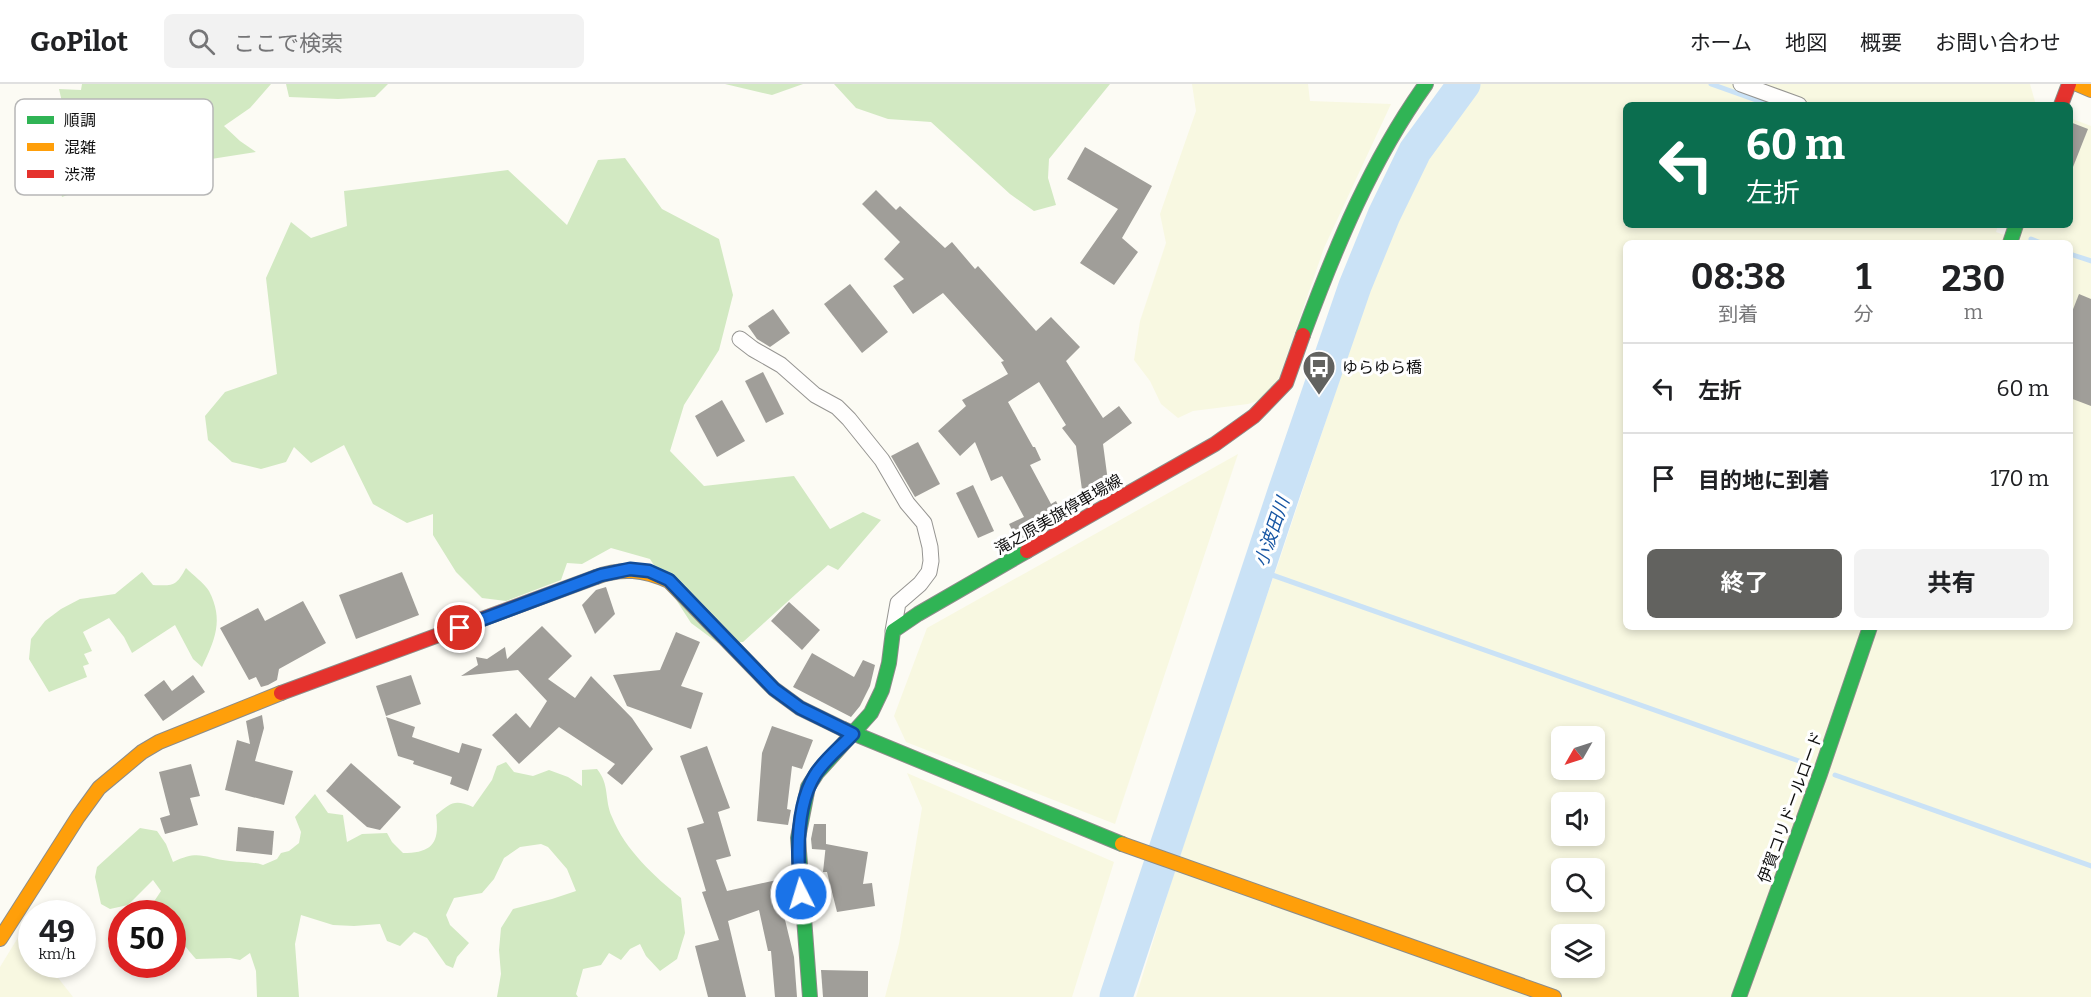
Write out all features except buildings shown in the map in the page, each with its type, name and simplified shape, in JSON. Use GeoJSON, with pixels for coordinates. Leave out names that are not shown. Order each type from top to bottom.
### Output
{"type":"FeatureCollection","features":[{"type":"Feature","properties":{"kind":"main road","name":"滝之原美旗停車場線"},"geometry":{"type":"LineString","coordinates":[[893,631],[918,614],[1194,456],[1240,427],[1275,397],[1286,383],[1327,272],[1390,135],[1426,84]]}},
{"type":"Feature","properties":{"kind":"main road"},"geometry":{"type":"LineString","coordinates":[[2062,102],[2069,84]]}},
{"type":"Feature","properties":{"kind":"main road"},"geometry":{"type":"LineString","coordinates":[[2077,84],[2091,90]]}},
{"type":"Feature","properties":{"kind":"main road"},"geometry":{"type":"LineString","coordinates":[[0,939],[71,827],[99,788],[142,752],[184,730],[601,575],[630,569],[649,571],[669,580],[774,689],[800,708],[853,734],[1143,852],[1554,997]]}},
{"type":"Feature","properties":{"kind":"main road","name":"伊賀コリドールロード"},"geometry":{"type":"LineString","coordinates":[[1739,997],[1820,774],[1869,630]]}},
{"type":"Feature","properties":{"kind":"main road"},"geometry":{"type":"LineString","coordinates":[[810,997],[798,838],[808,788],[817,773],[871,713],[882,690],[889,663],[893,631]]}},
{"type":"Feature","properties":{"kind":"street"},"geometry":{"type":"LineString","coordinates":[[1741,84],[1791,102]]}},
{"type":"Feature","properties":{"kind":"street"},"geometry":{"type":"LineString","coordinates":[[740,339],[781,365],[815,395],[837,406],[882,460],[907,503],[924,523],[931,554],[929,572],[920,584],[898,603],[893,631]]}},
{"type":"Feature","properties":{"kind":"green space"},"geometry":{"type":"Polygon","coordinates":[[[82,84],[271,84],[250,108],[224,126],[256,152],[213,159],[213,99],[61,99],[59,89],[81,90],[82,84]]]}},
{"type":"Feature","properties":{"kind":"green space"},"geometry":{"type":"Polygon","coordinates":[[[286,84],[388,84],[375,97],[338,99],[289,97],[286,84]]]}},
{"type":"Feature","properties":{"kind":"green space"},"geometry":{"type":"Polygon","coordinates":[[[725,84],[803,84],[772,95],[725,84]]]}},
{"type":"Feature","properties":{"kind":"green space"},"geometry":{"type":"Polygon","coordinates":[[[834,84],[1110,84],[1049,159],[1048,178],[1056,205],[1034,211],[1010,194],[931,122],[888,119],[856,108],[834,84]]]}},
{"type":"Feature","properties":{"kind":"green space"},"geometry":{"type":"Polygon","coordinates":[[[1192,84],[1308,84],[1310,101],[1391,104],[1324,248],[1278,381],[1266,398],[1248,404],[1193,411],[1178,418],[1161,404],[1150,381],[1134,360],[1140,321],[1166,243],[1160,214],[1196,111],[1192,84]]]}},
{"type":"Feature","properties":{"kind":"green space"},"geometry":{"type":"Polygon","coordinates":[[[1478,84],[2030,84],[2035,102],[1623,102],[1623,228],[1997,228],[1996,232],[2019,240],[2023,228],[2073,228],[2073,119],[2091,126],[2091,997],[1136,997],[1174,873],[1178,843],[1276,570],[1386,241],[1430,153],[1461,104],[1478,84]]]}},
{"type":"Feature","properties":{"kind":"green space"},"geometry":{"type":"Polygon","coordinates":[[[625,158],[662,209],[719,239],[733,295],[719,350],[684,405],[670,451],[704,486],[794,476],[830,529],[863,512],[881,520],[838,570],[828,565],[743,642],[718,643],[691,623],[650,559],[611,548],[582,564],[567,563],[561,580],[506,601],[482,598],[456,572],[433,535],[433,514],[407,523],[373,504],[344,445],[311,463],[294,447],[286,462],[261,469],[232,462],[208,440],[205,416],[225,392],[277,374],[266,278],[291,222],[311,238],[347,226],[344,191],[508,170],[567,225],[598,160],[625,158]]]}},
{"type":"Feature","properties":{"kind":"green space"},"geometry":{"type":"Polygon","coordinates":[[[1238,454],[1115,824],[906,742],[894,716],[927,628],[1238,454]]]}},
{"type":"Feature","properties":{"kind":"green space"},"geometry":{"type":"Polygon","coordinates":[[[186,568],[209,591],[216,611],[214,639],[202,667],[193,659],[175,625],[132,653],[124,637],[109,618],[83,632],[92,651],[84,654],[89,664],[83,666],[87,677],[49,692],[29,659],[31,639],[45,621],[80,599],[115,594],[142,572],[153,585],[166,585],[177,582],[186,568]]]}},
{"type":"Feature","properties":{"kind":"green space"},"geometry":{"type":"Polygon","coordinates":[[[506,762],[514,772],[533,776],[549,770],[568,777],[582,786],[582,770],[597,769],[604,781],[612,817],[625,841],[651,872],[681,898],[685,933],[677,959],[660,971],[646,956],[640,944],[630,949],[621,960],[609,953],[601,965],[583,969],[576,994],[578,997],[497,997],[501,974],[499,950],[501,928],[513,909],[576,891],[567,869],[548,847],[541,844],[520,847],[504,858],[494,879],[482,893],[454,898],[446,915],[450,925],[469,943],[457,957],[453,968],[446,965],[427,938],[414,932],[400,946],[387,941],[380,924],[333,925],[301,915],[295,944],[299,997],[257,997],[256,971],[250,953],[240,960],[196,959],[186,947],[186,900],[155,900],[161,891],[153,880],[133,900],[108,900],[108,908],[101,904],[95,877],[97,867],[140,828],[157,831],[166,844],[173,862],[189,856],[202,855],[221,860],[263,865],[277,859],[281,853],[289,851],[299,843],[301,832],[295,817],[315,794],[328,813],[343,815],[347,842],[362,834],[387,833],[403,853],[413,853],[432,844],[437,833],[436,815],[445,808],[457,803],[473,807],[492,780],[497,766],[506,762]]]}},
{"type":"Feature","properties":{"kind":"green space"},"geometry":{"type":"Polygon","coordinates":[[[907,773],[1114,862],[1072,997],[885,997],[899,944],[922,808],[907,773]]]}},
{"type":"Feature","properties":{"kind":"green space"},"geometry":{"type":"Polygon","coordinates":[[[18,938],[18,978],[58,978],[73,997],[0,997],[0,967],[18,938]]]}},
{"type":"Feature","properties":{"kind":"waterway","name":"小波田川"},"geometry":{"type":"LineString","coordinates":[[1116,997],[1355,286],[1384,215],[1415,151],[1464,84]]}},
{"type":"Feature","properties":{"kind":"waterway"},"geometry":{"type":"LineString","coordinates":[[1711,84],[1762,102]]}},
{"type":"Feature","properties":{"kind":"waterway"},"geometry":{"type":"LineString","coordinates":[[2073,255],[2091,261]]}},
{"type":"Feature","properties":{"kind":"waterway"},"geometry":{"type":"LineString","coordinates":[[1258,570],[1799,761]]}},
{"type":"Feature","properties":{"kind":"waterway"},"geometry":{"type":"LineString","coordinates":[[1835,775],[2091,866]]}},
{"type":"Feature","properties":{"kind":"traffic: fast"},"geometry":{"type":"LineString","coordinates":[[1303,335],[1356,205],[1388,143],[1426,84]]}},
{"type":"Feature","properties":{"kind":"traffic: fast"},"geometry":{"type":"LineString","coordinates":[[2011,240],[2015,228]]}},
{"type":"Feature","properties":{"kind":"traffic: fast"},"geometry":{"type":"LineString","coordinates":[[810,997],[798,838],[808,787],[817,773],[871,713],[882,690],[889,663],[893,631],[1027,551]]}},
{"type":"Feature","properties":{"kind":"traffic: fast"},"geometry":{"type":"LineString","coordinates":[[1739,997],[1820,774],[1869,630]]}},
{"type":"Feature","properties":{"kind":"traffic: fast"},"geometry":{"type":"LineString","coordinates":[[843,729],[1122,844]]}},
{"type":"Feature","properties":{"kind":"traffic: slow"},"geometry":{"type":"LineString","coordinates":[[2077,84],[2091,90]]}},
{"type":"Feature","properties":{"kind":"traffic: slow"},"geometry":{"type":"LineString","coordinates":[[596,577],[615,572],[633,571],[651,574],[669,581],[774,689],[800,708],[843,729]]}},
{"type":"Feature","properties":{"kind":"traffic: slow"},"geometry":{"type":"LineString","coordinates":[[0,939],[99,788],[142,752],[159,742],[281,693]]}},
{"type":"Feature","properties":{"kind":"traffic: slow"},"geometry":{"type":"LineString","coordinates":[[1122,844],[1554,997]]}},
{"type":"Feature","properties":{"kind":"traffic: jam"},"geometry":{"type":"LineString","coordinates":[[2062,102],[2069,84]]}},
{"type":"Feature","properties":{"kind":"traffic: jam"},"geometry":{"type":"LineString","coordinates":[[1027,551],[1215,444],[1254,416],[1286,383],[1303,335]]}},
{"type":"Feature","properties":{"kind":"traffic: jam"},"geometry":{"type":"LineString","coordinates":[[281,693],[596,577]]}},
{"type":"Feature","properties":{"kind":"place","name":"ゆらゆら橋"},"geometry":{"type":"Point","coordinates":[1319,396]}},
{"type":"Feature","properties":{"kind":"route"},"geometry":{"type":"LineString","coordinates":[[460,628],[601,575],[630,569],[649,571],[669,580],[774,689],[800,708],[853,734],[817,773],[808,788],[798,838],[801,894]]}}]}
